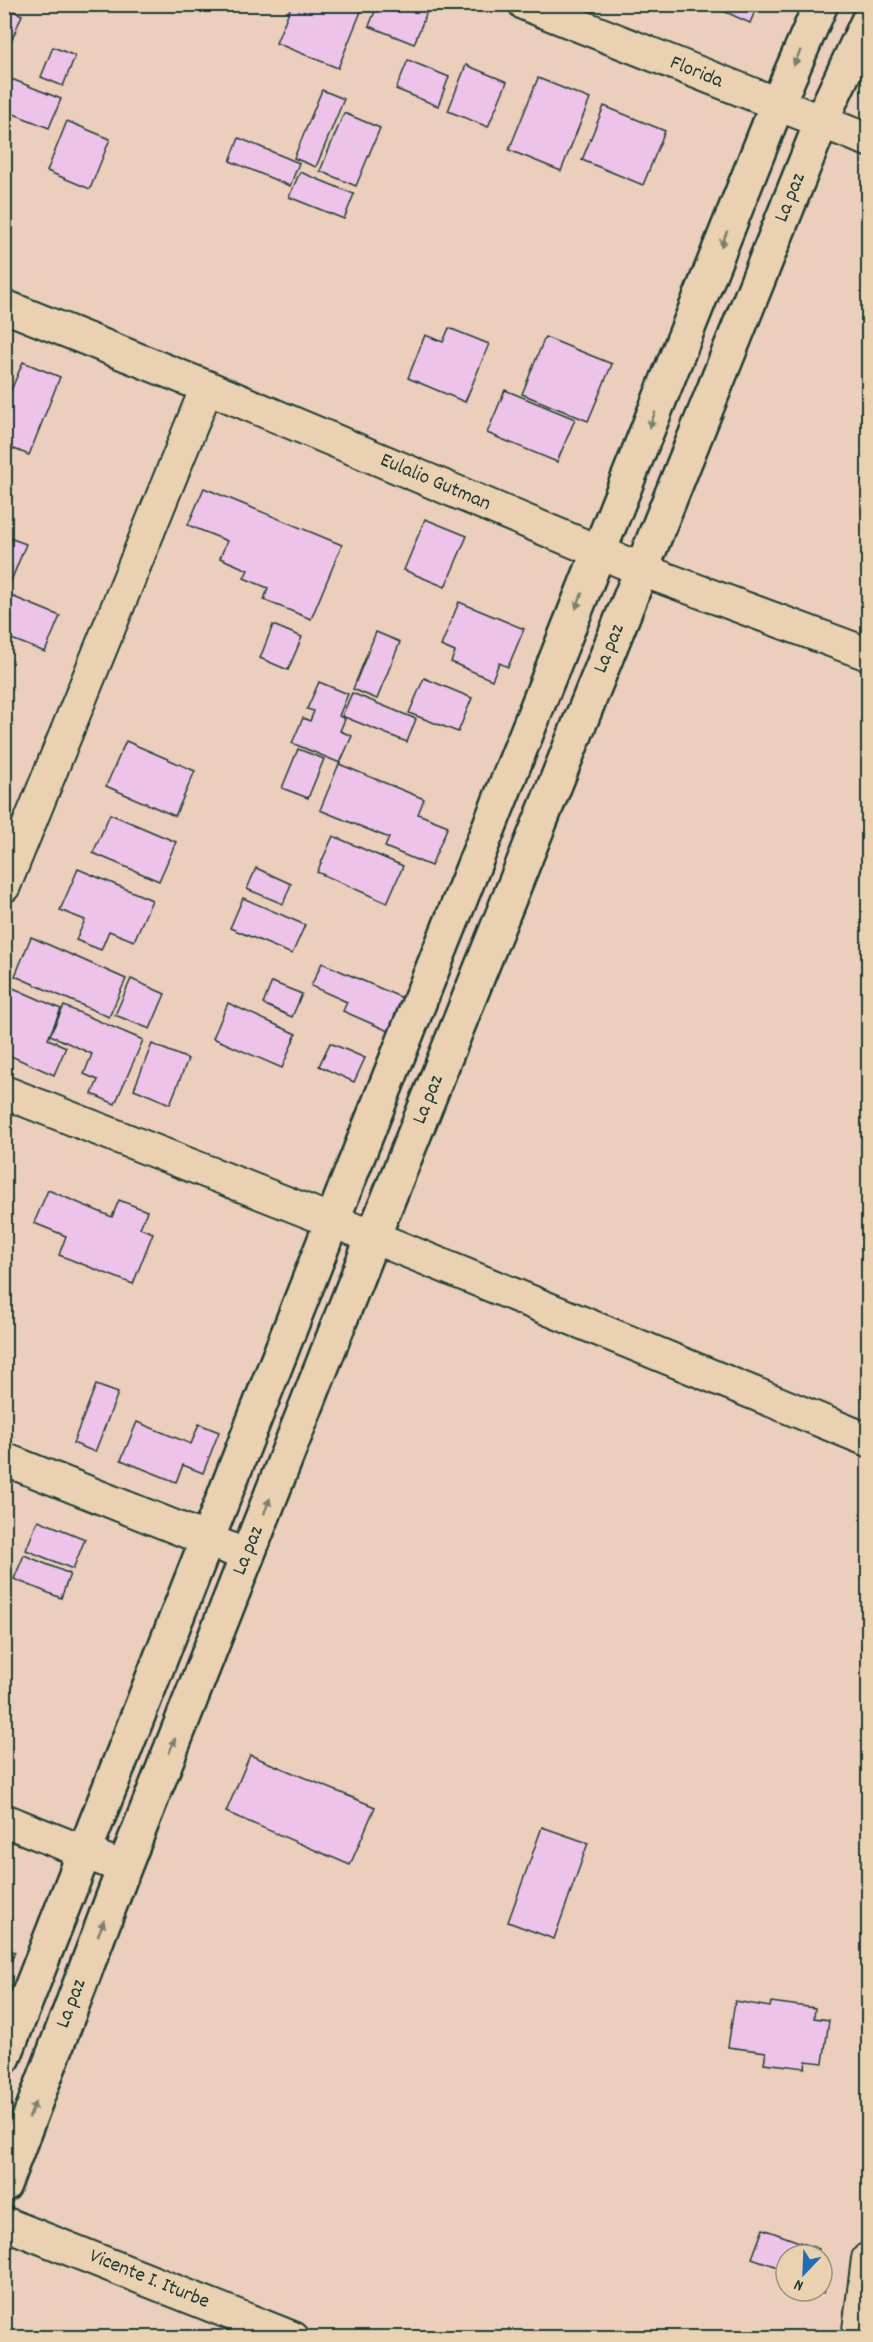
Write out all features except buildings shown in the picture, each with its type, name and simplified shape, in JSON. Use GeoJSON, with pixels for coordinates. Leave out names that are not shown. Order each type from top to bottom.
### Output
{"type":"FeatureCollection","features":[{"type":"Feature","properties":{"kind":"street","name":"Florida"},"geometry":{"type":"LineString","coordinates":[[525,4],[868,140]]}},
{"type":"Feature","properties":{"kind":"street","name":"La paz"},"geometry":{"type":"LineString","coordinates":[[4,2056],[332,1221],[777,105],[821,4]]}},
{"type":"Feature","properties":{"kind":"street","name":"La paz"},"geometry":{"type":"LineString","coordinates":[[4,2185],[124,1868],[373,1237],[822,123],[868,21]]}},
{"type":"Feature","properties":{"kind":"street","name":"Eulalio Gutman"},"geometry":{"type":"LineString","coordinates":[[4,306],[207,387],[642,570],[868,654]]}},
{"type":"Feature","properties":{"kind":"street"},"geometry":{"type":"LineString","coordinates":[[4,886],[207,387]]}},
{"type":"Feature","properties":{"kind":"street"},"geometry":{"type":"LineString","coordinates":[[4,1092],[373,1237],[868,1440]]}},
{"type":"Feature","properties":{"kind":"street"},"geometry":{"type":"LineString","coordinates":[[4,1459],[248,1556]]}},
{"type":"Feature","properties":{"kind":"street"},"geometry":{"type":"LineString","coordinates":[[4,1820],[124,1868]]}},
{"type":"Feature","properties":{"kind":"street","name":"Vicente I. Iturbe"},"geometry":{"type":"LineString","coordinates":[[4,2223],[293,2337]]}},
{"type":"Feature","properties":{"kind":"street"},"geometry":{"type":"LineString","coordinates":[[858,2337],[868,2259]]}}]}
